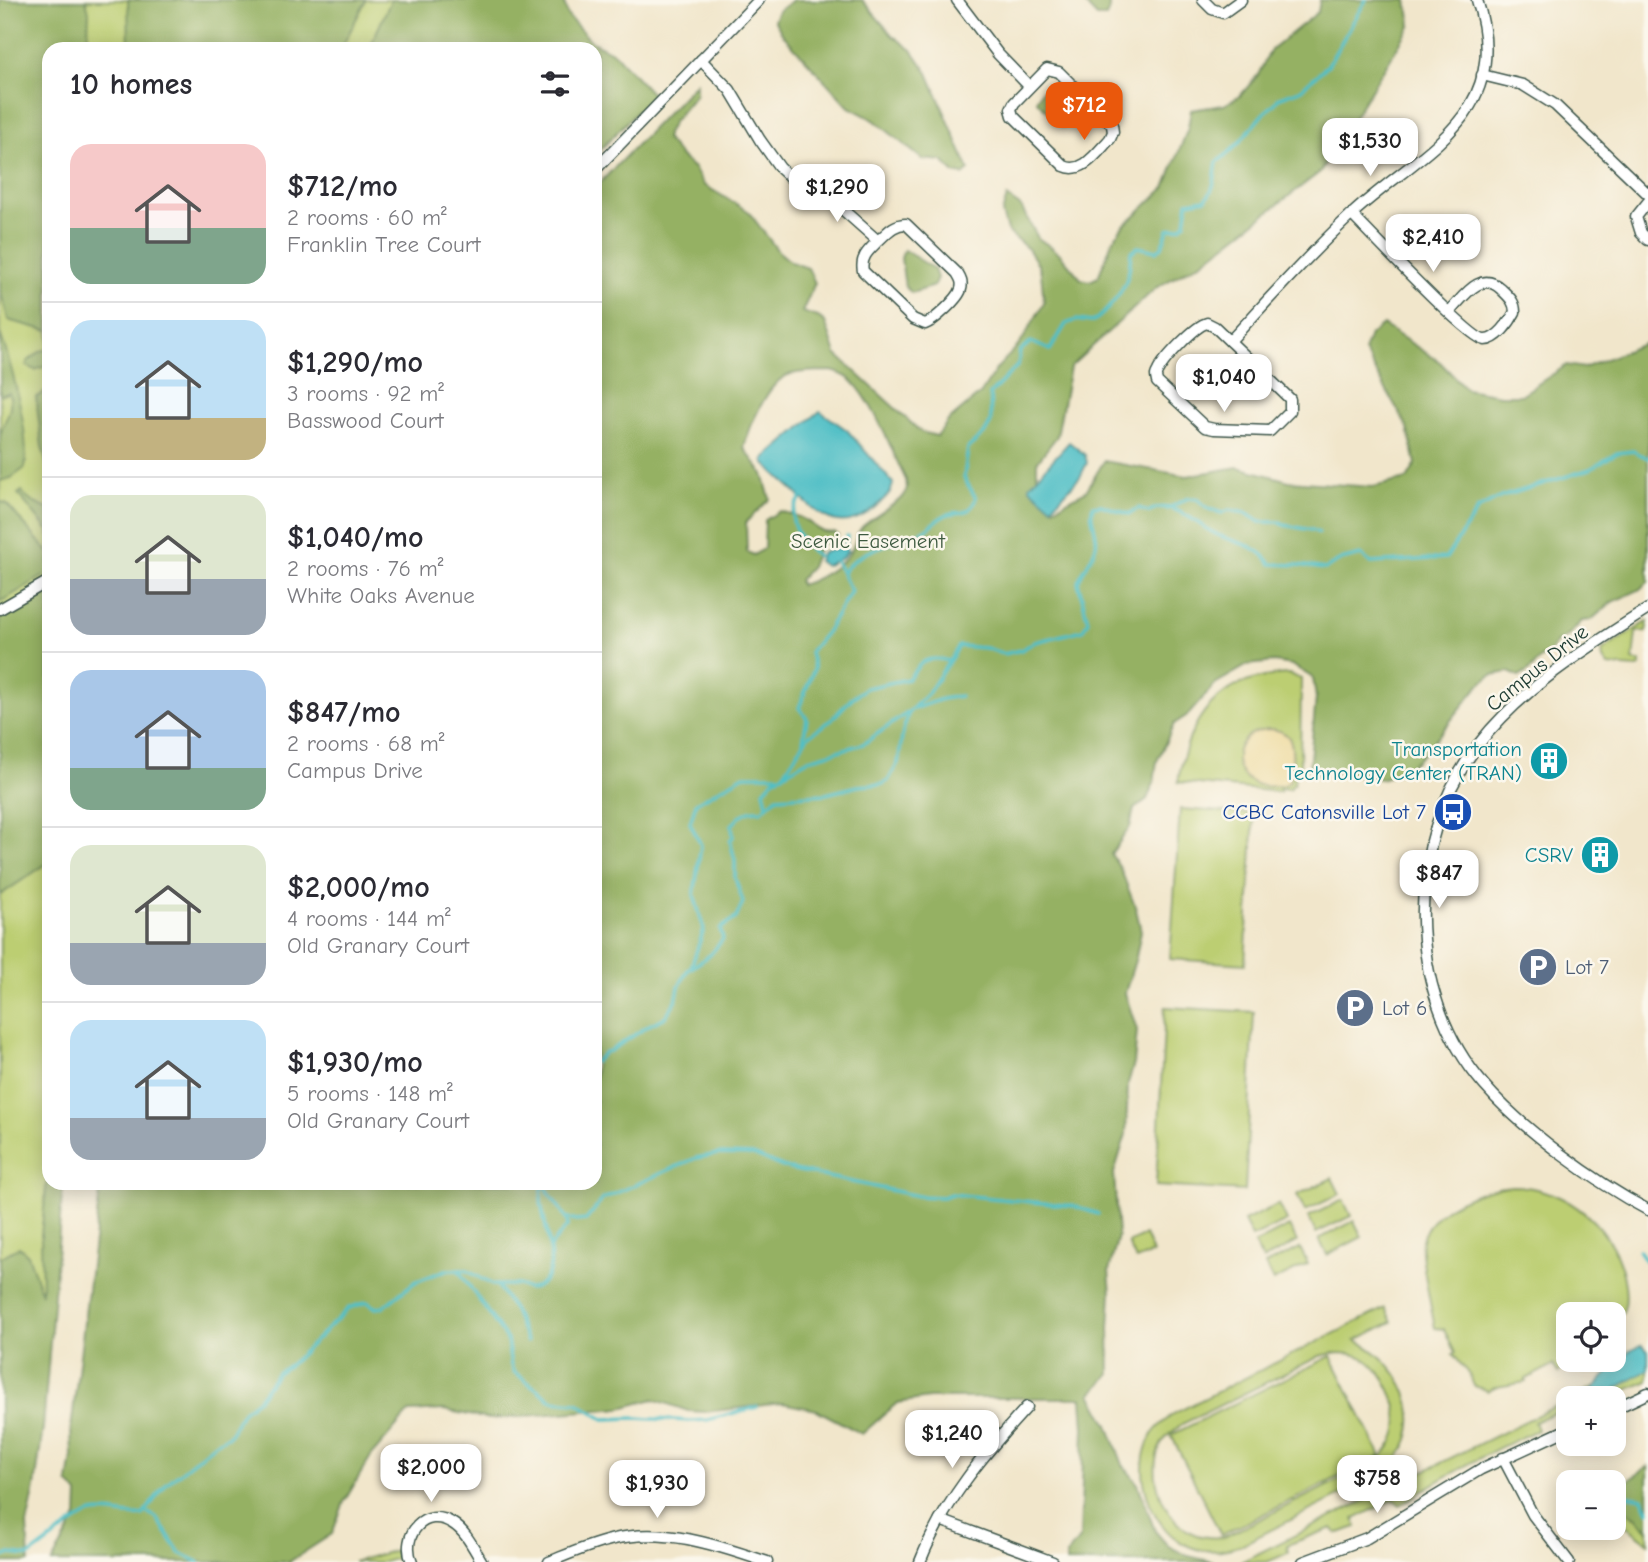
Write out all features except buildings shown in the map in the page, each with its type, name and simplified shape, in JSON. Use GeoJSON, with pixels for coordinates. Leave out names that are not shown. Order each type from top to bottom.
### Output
{"type":"FeatureCollection","features":[{"type":"Feature","properties":{"kind":"street"},"geometry":{"type":"LineString","coordinates":[[602,163],[759,0]]}},
{"type":"Feature","properties":{"kind":"street"},"geometry":{"type":"LineString","coordinates":[[957,0],[998,54],[1029,86]]}},
{"type":"Feature","properties":{"kind":"street"},"geometry":{"type":"LineString","coordinates":[[1203,0],[1218,13],[1223,13],[1241,0]]}},
{"type":"Feature","properties":{"kind":"street"},"geometry":{"type":"LineString","coordinates":[[1230,341],[1352,215],[1455,129],[1468,111],[1482,75],[1486,37],[1478,0]]}},
{"type":"Feature","properties":{"kind":"street"},"geometry":{"type":"LineString","coordinates":[[701,60],[730,90],[780,168],[794,181],[853,217],[878,241]]}},
{"type":"Feature","properties":{"kind":"street"},"geometry":{"type":"LineString","coordinates":[[1047,69],[1054,69],[1108,119],[1113,132],[1110,139],[1084,165],[1071,169],[1064,166],[1013,116],[1011,109],[1014,103],[1029,86],[1047,69]]}},
{"type":"Feature","properties":{"kind":"street"},"geometry":{"type":"LineString","coordinates":[[1482,75],[1523,85],[1555,105],[1648,194]]}},
{"type":"Feature","properties":{"kind":"street"},"geometry":{"type":"LineString","coordinates":[[1648,202],[1636,218],[1641,233],[1648,240]]}},
{"type":"Feature","properties":{"kind":"street"},"geometry":{"type":"LineString","coordinates":[[1352,215],[1449,312],[1477,339],[1494,337],[1516,312],[1511,299],[1496,284],[1488,281],[1475,285],[1449,312]]}},
{"type":"Feature","properties":{"kind":"street"},"geometry":{"type":"LineString","coordinates":[[898,224],[906,225],[962,280],[959,294],[932,322],[925,324],[913,319],[863,271],[862,263],[866,253],[878,241],[898,224]]}},
{"type":"Feature","properties":{"kind":"street"},"geometry":{"type":"LineString","coordinates":[[1210,324],[1230,341],[1290,399],[1290,411],[1270,431],[1205,427],[1157,382],[1160,368],[1200,325],[1210,324]]}},
{"type":"Feature","properties":{"kind":"street"},"geometry":{"type":"LineString","coordinates":[[0,609],[42,585]]}},
{"type":"Feature","properties":{"kind":"street","name":"Campus Drive"},"geometry":{"type":"LineString","coordinates":[[1648,610],[1599,641],[1538,687],[1499,721],[1479,744],[1460,771],[1438,815],[1428,852],[1423,906],[1430,976],[1439,1009],[1451,1035],[1482,1083],[1508,1111],[1536,1133],[1626,1198],[1648,1210]]}},
{"type":"Feature","properties":{"kind":"street"},"geometry":{"type":"LineString","coordinates":[[1626,1403],[1648,1393]]}},
{"type":"Feature","properties":{"kind":"street"},"geometry":{"type":"LineString","coordinates":[[920,1562],[940,1520],[970,1472],[1027,1407]]}},
{"type":"Feature","properties":{"kind":"street"},"geometry":{"type":"LineString","coordinates":[[1303,1562],[1379,1531],[1453,1485],[1503,1458],[1556,1434]]}},
{"type":"Feature","properties":{"kind":"street"},"geometry":{"type":"LineString","coordinates":[[1503,1458],[1539,1524],[1568,1562]]}},
{"type":"Feature","properties":{"kind":"street"},"geometry":{"type":"LineString","coordinates":[[412,1562],[407,1545],[413,1529],[419,1523],[437,1519],[452,1522],[482,1562]]}},
{"type":"Feature","properties":{"kind":"street"},"geometry":{"type":"LineString","coordinates":[[940,1520],[1052,1562]]}},
{"type":"Feature","properties":{"kind":"street"},"geometry":{"type":"LineString","coordinates":[[549,1562],[610,1540],[648,1535],[693,1540],[767,1562]]}},
{"type":"Feature","properties":{"kind":"green space"},"geometry":{"type":"Polygon","coordinates":[[[0,0],[543,0],[582,42],[42,42],[42,591],[0,614],[0,0]]]}},
{"type":"Feature","properties":{"kind":"green space"},"geometry":{"type":"Polygon","coordinates":[[[0,0],[86,0],[89,12],[87,42],[42,42],[42,329],[8,319],[0,290],[0,0]]]}},
{"type":"Feature","properties":{"kind":"green space"},"geometry":{"type":"Polygon","coordinates":[[[128,0],[366,0],[345,42],[129,42],[128,0]]]}},
{"type":"Feature","properties":{"kind":"green space"},"geometry":{"type":"Polygon","coordinates":[[[391,0],[563,0],[568,16],[592,42],[372,42],[391,0]]]}},
{"type":"Feature","properties":{"kind":"green space"},"geometry":{"type":"Polygon","coordinates":[[[793,0],[862,0],[892,35],[912,50],[928,73],[969,170],[963,175],[954,173],[943,161],[922,159],[874,120],[849,107],[783,35],[774,20],[778,11],[793,0]]]}},
{"type":"Feature","properties":{"kind":"green space"},"geometry":{"type":"Polygon","coordinates":[[[1081,0],[1109,0],[1106,17],[1097,17],[1081,0]]]}},
{"type":"Feature","properties":{"kind":"green space","name":"Scenic Easement"},"geometry":{"type":"Polygon","coordinates":[[[1320,0],[1407,0],[1411,25],[1320,172],[1204,261],[1157,287],[1070,367],[1057,436],[1037,462],[1037,479],[1054,508],[1086,491],[1104,461],[1187,476],[1238,467],[1289,481],[1373,487],[1407,479],[1416,464],[1408,428],[1364,351],[1370,335],[1383,325],[1440,362],[1466,389],[1500,395],[1521,395],[1567,365],[1584,368],[1648,342],[1648,582],[1639,590],[1612,602],[1591,620],[1582,621],[1519,677],[1509,672],[1492,675],[1480,684],[1427,750],[1405,771],[1381,779],[1326,771],[1314,776],[1309,769],[1316,698],[1313,678],[1292,665],[1274,662],[1248,665],[1215,684],[1189,714],[1174,724],[1157,761],[1154,783],[1147,799],[1134,809],[1130,827],[1111,854],[1121,870],[1136,909],[1141,931],[1125,993],[1137,1030],[1134,1064],[1128,1083],[1126,1134],[1114,1173],[1118,1236],[1109,1271],[1110,1374],[1091,1394],[1108,1425],[1123,1465],[1138,1484],[1155,1531],[1168,1546],[1188,1556],[1214,1562],[1066,1562],[1066,1556],[1080,1538],[1084,1428],[1082,1398],[929,1398],[897,1403],[862,1434],[817,1410],[782,1403],[705,1412],[688,1411],[654,1399],[621,1408],[489,1419],[444,1410],[409,1412],[371,1456],[344,1502],[332,1534],[289,1562],[52,1562],[77,1517],[78,1494],[68,1482],[72,1456],[71,1429],[100,1190],[602,1190],[602,181],[696,83],[696,94],[673,122],[665,138],[694,168],[704,185],[748,211],[778,251],[791,262],[808,268],[815,283],[802,312],[825,322],[836,354],[921,432],[937,436],[948,421],[981,393],[997,368],[1020,344],[1044,303],[1038,264],[1028,249],[1007,231],[1002,213],[1007,197],[1021,207],[1038,238],[1059,253],[1081,279],[1090,281],[1098,277],[1112,242],[1122,227],[1165,188],[1188,128],[1191,110],[1224,105],[1240,96],[1258,75],[1270,51],[1318,12],[1320,0]],[[832,371],[798,373],[780,380],[760,407],[744,448],[763,474],[770,499],[746,522],[747,552],[754,555],[764,548],[765,520],[780,511],[807,521],[821,531],[835,532],[838,535],[819,546],[811,567],[799,580],[800,585],[820,576],[847,557],[863,526],[904,496],[907,488],[906,480],[868,401],[850,379],[832,371]]]}},
{"type":"Feature","properties":{"kind":"green space"},"geometry":{"type":"Polygon","coordinates":[[[602,47],[614,53],[653,95],[602,148],[602,47]]]}},
{"type":"Feature","properties":{"kind":"green space"},"geometry":{"type":"Polygon","coordinates":[[[1050,89],[1063,97],[1073,111],[1077,121],[1070,126],[1062,127],[1036,100],[1042,91],[1050,89]]]}},
{"type":"Feature","properties":{"kind":"green space"},"geometry":{"type":"Polygon","coordinates":[[[904,250],[934,269],[937,278],[934,286],[912,293],[905,287],[901,258],[904,250]]]}},
{"type":"Feature","properties":{"kind":"green space"},"geometry":{"type":"Polygon","coordinates":[[[0,333],[19,400],[26,454],[25,468],[11,478],[0,481],[0,436],[10,400],[9,393],[0,395],[0,333]]]}},
{"type":"Feature","properties":{"kind":"green space"},"geometry":{"type":"Polygon","coordinates":[[[41,351],[42,368],[35,370],[27,366],[27,362],[41,351]]]}},
{"type":"Feature","properties":{"kind":"green space"},"geometry":{"type":"Polygon","coordinates":[[[42,394],[42,446],[36,397],[42,394]]]}},
{"type":"Feature","properties":{"kind":"green space"},"geometry":{"type":"Polygon","coordinates":[[[22,491],[31,501],[42,506],[42,523],[18,494],[22,491]]]}},
{"type":"Feature","properties":{"kind":"green space"},"geometry":{"type":"Polygon","coordinates":[[[0,502],[6,503],[42,545],[42,577],[0,602],[0,502]]]}},
{"type":"Feature","properties":{"kind":"green space"},"geometry":{"type":"Polygon","coordinates":[[[42,593],[42,867],[0,895],[0,616],[42,593]]]}},
{"type":"Feature","properties":{"kind":"green space"},"geometry":{"type":"Polygon","coordinates":[[[1648,621],[1646,631],[1636,632],[1633,660],[1641,662],[1641,666],[1608,666],[1602,651],[1648,621]]]}},
{"type":"Feature","properties":{"kind":"green space"},"geometry":{"type":"Polygon","coordinates":[[[1289,674],[1301,679],[1300,769],[1295,772],[1294,784],[1289,789],[1280,788],[1280,792],[1178,782],[1190,737],[1211,704],[1243,683],[1289,674]]]}},
{"type":"Feature","properties":{"kind":"green space"},"geometry":{"type":"Polygon","coordinates":[[[1180,809],[1254,814],[1245,964],[1170,959],[1180,809]]]}},
{"type":"Feature","properties":{"kind":"green space"},"geometry":{"type":"Polygon","coordinates":[[[42,867],[42,1190],[46,1190],[41,1295],[28,1255],[19,1247],[0,1258],[0,895],[42,867]]]}},
{"type":"Feature","properties":{"kind":"green space"},"geometry":{"type":"Polygon","coordinates":[[[1165,1007],[1254,1012],[1245,1191],[1156,1186],[1165,1007]]]}},
{"type":"Feature","properties":{"kind":"green space"},"geometry":{"type":"Polygon","coordinates":[[[1332,1178],[1340,1194],[1305,1211],[1297,1195],[1332,1178]]]}},
{"type":"Feature","properties":{"kind":"green space"},"geometry":{"type":"Polygon","coordinates":[[[1500,1188],[1532,1188],[1552,1194],[1586,1215],[1612,1246],[1620,1265],[1626,1301],[1556,1302],[1556,1370],[1553,1365],[1526,1379],[1526,1382],[1488,1391],[1474,1386],[1470,1376],[1453,1354],[1455,1353],[1444,1329],[1435,1328],[1424,1269],[1422,1240],[1427,1228],[1436,1218],[1459,1201],[1500,1188]]]}},
{"type":"Feature","properties":{"kind":"green space"},"geometry":{"type":"Polygon","coordinates":[[[46,1190],[62,1190],[43,1428],[27,1525],[29,1562],[0,1562],[0,1258],[19,1247],[28,1255],[42,1294],[41,1234],[46,1190]]]}},
{"type":"Feature","properties":{"kind":"green space"},"geometry":{"type":"Polygon","coordinates":[[[1343,1200],[1351,1216],[1316,1233],[1308,1217],[1343,1200]]]}},
{"type":"Feature","properties":{"kind":"green space"},"geometry":{"type":"Polygon","coordinates":[[[1279,1204],[1287,1221],[1252,1237],[1244,1221],[1279,1204]]]}},
{"type":"Feature","properties":{"kind":"green space"},"geometry":{"type":"Polygon","coordinates":[[[1354,1221],[1362,1237],[1327,1255],[1319,1239],[1354,1221]]]}},
{"type":"Feature","properties":{"kind":"green space"},"geometry":{"type":"Polygon","coordinates":[[[1289,1226],[1297,1242],[1263,1260],[1254,1244],[1289,1226]]]}},
{"type":"Feature","properties":{"kind":"green space"},"geometry":{"type":"Polygon","coordinates":[[[1145,1235],[1153,1253],[1136,1260],[1128,1243],[1145,1235]]]}},
{"type":"Feature","properties":{"kind":"green space"},"geometry":{"type":"Polygon","coordinates":[[[1300,1248],[1308,1264],[1273,1281],[1265,1265],[1300,1248]]]}},
{"type":"Feature","properties":{"kind":"green space"},"geometry":{"type":"Polygon","coordinates":[[[1385,1308],[1392,1322],[1356,1340],[1375,1352],[1402,1384],[1409,1402],[1411,1421],[1408,1440],[1398,1458],[1381,1475],[1241,1545],[1212,1551],[1191,1547],[1172,1535],[1161,1524],[1147,1495],[1143,1464],[1146,1449],[1156,1429],[1175,1413],[1385,1308]],[[1333,1353],[1320,1356],[1182,1424],[1166,1438],[1157,1454],[1156,1480],[1165,1506],[1182,1526],[1200,1536],[1224,1537],[1374,1463],[1383,1456],[1397,1430],[1397,1411],[1390,1390],[1380,1373],[1369,1362],[1350,1354],[1333,1353]]]}},
{"type":"Feature","properties":{"kind":"green space"},"geometry":{"type":"Polygon","coordinates":[[[1331,1356],[1381,1456],[1221,1535],[1171,1435],[1331,1356]]]}},
{"type":"Feature","properties":{"kind":"green space"},"geometry":{"type":"Polygon","coordinates":[[[1648,1360],[1648,1381],[1626,1390],[1626,1386],[1595,1386],[1626,1372],[1648,1360]]]}},
{"type":"Feature","properties":{"kind":"green space"},"geometry":{"type":"Polygon","coordinates":[[[1556,1406],[1556,1412],[1534,1422],[1537,1430],[1467,1465],[1400,1505],[1394,1499],[1354,1519],[1356,1527],[1337,1534],[1332,1528],[1287,1545],[1288,1553],[1267,1562],[1241,1562],[1556,1406]]]}},
{"type":"Feature","properties":{"kind":"green space"},"geometry":{"type":"Polygon","coordinates":[[[1648,1467],[1648,1530],[1626,1511],[1626,1482],[1648,1467]]]}},
{"type":"Feature","properties":{"kind":"green space"},"geometry":{"type":"Polygon","coordinates":[[[1648,1473],[1648,1543],[1626,1525],[1626,1486],[1648,1473]]]}},
{"type":"Feature","properties":{"kind":"green space"},"geometry":{"type":"Polygon","coordinates":[[[396,1550],[398,1558],[384,1562],[353,1562],[396,1550]]]}},
{"type":"Feature","properties":{"kind":"sand"},"geometry":{"type":"Polygon","coordinates":[[[1268,729],[1288,736],[1292,747],[1291,776],[1288,783],[1283,785],[1261,785],[1249,780],[1241,772],[1237,762],[1243,741],[1253,733],[1268,729]]]}},
{"type":"Feature","properties":{"kind":"water"},"geometry":{"type":"Polygon","coordinates":[[[820,411],[847,430],[893,483],[889,494],[880,503],[861,517],[850,521],[829,519],[820,514],[764,463],[764,459],[820,411]]]}},
{"type":"Feature","properties":{"kind":"water"},"geometry":{"type":"Polygon","coordinates":[[[1069,442],[1085,455],[1087,463],[1080,477],[1052,507],[1030,488],[1030,485],[1069,442]]]}},
{"type":"Feature","properties":{"kind":"water"},"geometry":{"type":"Polygon","coordinates":[[[844,548],[848,551],[842,558],[825,566],[818,561],[822,552],[844,548]]]}},
{"type":"Feature","properties":{"kind":"water"},"geometry":{"type":"Polygon","coordinates":[[[1642,1345],[1648,1351],[1648,1370],[1620,1386],[1596,1386],[1609,1372],[1626,1372],[1626,1354],[1642,1345]]]}},
{"type":"Feature","properties":{"kind":"waterway"},"geometry":{"type":"LineString","coordinates":[[843,573],[867,552],[923,531],[946,515],[970,509],[976,498],[964,478],[968,448],[984,434],[991,422],[990,394],[1018,365],[1020,351],[1031,342],[1050,350],[1066,324],[1076,320],[1092,322],[1103,314],[1119,295],[1126,281],[1131,252],[1138,247],[1156,251],[1162,247],[1168,229],[1180,227],[1185,223],[1188,202],[1206,199],[1209,195],[1217,162],[1236,146],[1278,98],[1300,90],[1328,65],[1366,0]]}},
{"type":"Feature","properties":{"kind":"waterway"},"geometry":{"type":"LineString","coordinates":[[602,1055],[664,1018],[676,1001],[687,971],[710,955],[723,939],[720,929],[736,918],[743,902],[735,878],[735,860],[730,841],[733,837],[732,825],[738,818],[749,811],[761,811],[777,797],[826,794],[888,781],[898,763],[909,712],[929,692],[959,646],[986,648],[1004,654],[1021,650],[1035,642],[1083,630],[1088,621],[1078,582],[1096,545],[1093,506],[1101,505],[1129,514],[1139,508],[1148,512],[1157,508],[1175,510],[1218,535],[1254,548],[1271,564],[1325,569],[1341,560],[1361,555],[1371,563],[1446,558],[1478,509],[1501,497],[1590,469],[1617,453],[1633,451],[1648,458]]}},
{"type":"Feature","properties":{"kind":"waterway"},"geometry":{"type":"LineString","coordinates":[[801,498],[793,514],[794,524],[802,540],[818,556]]}},
{"type":"Feature","properties":{"kind":"waterway"},"geometry":{"type":"LineString","coordinates":[[1167,509],[1188,498],[1197,499],[1209,509],[1222,513],[1229,510],[1246,513],[1260,522],[1279,522],[1319,533]]}},
{"type":"Feature","properties":{"kind":"waterway"},"geometry":{"type":"LineString","coordinates":[[845,548],[847,536]]}},
{"type":"Feature","properties":{"kind":"waterway"},"geometry":{"type":"LineString","coordinates":[[803,741],[807,718],[799,708],[814,669],[810,652],[827,631],[851,591],[836,561]]}},
{"type":"Feature","properties":{"kind":"waterway"},"geometry":{"type":"LineString","coordinates":[[784,773],[808,736],[830,721],[866,688],[908,679],[921,664],[930,659],[949,661]]}},
{"type":"Feature","properties":{"kind":"waterway"},"geometry":{"type":"LineString","coordinates":[[913,709],[960,696]]}},
{"type":"Feature","properties":{"kind":"waterway"},"geometry":{"type":"LineString","coordinates":[[767,804],[764,790],[773,780],[809,759],[863,744],[907,713]]}},
{"type":"Feature","properties":{"kind":"waterway"},"geometry":{"type":"LineString","coordinates":[[691,967],[704,929],[694,895],[701,845],[690,823],[696,803],[744,775],[783,775]]}},
{"type":"Feature","properties":{"kind":"waterway"},"geometry":{"type":"LineString","coordinates":[[566,1217],[576,1221],[586,1220],[603,1199],[696,1158],[719,1154],[753,1155],[785,1168],[918,1196],[943,1197],[951,1194],[1074,1206],[1098,1214]]}},
{"type":"Feature","properties":{"kind":"waterway"},"geometry":{"type":"LineString","coordinates":[[0,1558],[11,1554],[29,1556],[71,1525],[93,1513],[143,1515],[166,1484],[217,1442],[229,1436],[243,1411],[258,1399],[276,1374],[292,1363],[349,1308],[367,1302],[376,1308],[383,1307],[415,1282],[446,1270],[466,1270],[493,1285],[519,1285],[528,1289],[540,1284],[547,1276],[550,1265],[541,1200],[542,1190]]}},
{"type":"Feature","properties":{"kind":"waterway"},"geometry":{"type":"LineString","coordinates":[[548,1190],[568,1225],[550,1247]]}},
{"type":"Feature","properties":{"kind":"waterway"},"geometry":{"type":"LineString","coordinates":[[1639,1250],[1648,1264]]}},
{"type":"Feature","properties":{"kind":"waterway"},"geometry":{"type":"LineString","coordinates":[[459,1271],[507,1340],[514,1372],[553,1401],[577,1403],[604,1419],[707,1420],[757,1407]]}},
{"type":"Feature","properties":{"kind":"waterway"},"geometry":{"type":"LineString","coordinates":[[497,1285],[514,1311],[527,1342]]}},
{"type":"Feature","properties":{"kind":"waterway"},"geometry":{"type":"LineString","coordinates":[[1626,1495],[1642,1498],[1648,1511]]}},
{"type":"Feature","properties":{"kind":"waterway"},"geometry":{"type":"LineString","coordinates":[[146,1512],[156,1517],[180,1553],[199,1562]]}},
{"type":"Feature","properties":{"kind":"place","name":"Transportation Technology Center (TRAN)"},"geometry":{"type":"Point","coordinates":[1549,761]}},
{"type":"Feature","properties":{"kind":"place","name":"CCBC Catonsville Lot 7"},"geometry":{"type":"Point","coordinates":[1453,812]}},
{"type":"Feature","properties":{"kind":"place","name":"CSRV"},"geometry":{"type":"Point","coordinates":[1600,855]}},
{"type":"Feature","properties":{"kind":"place","name":"Lot 7"},"geometry":{"type":"Point","coordinates":[1538,967]}},
{"type":"Feature","properties":{"kind":"place","name":"Lot 6"},"geometry":{"type":"Point","coordinates":[1355,1008]}}]}
